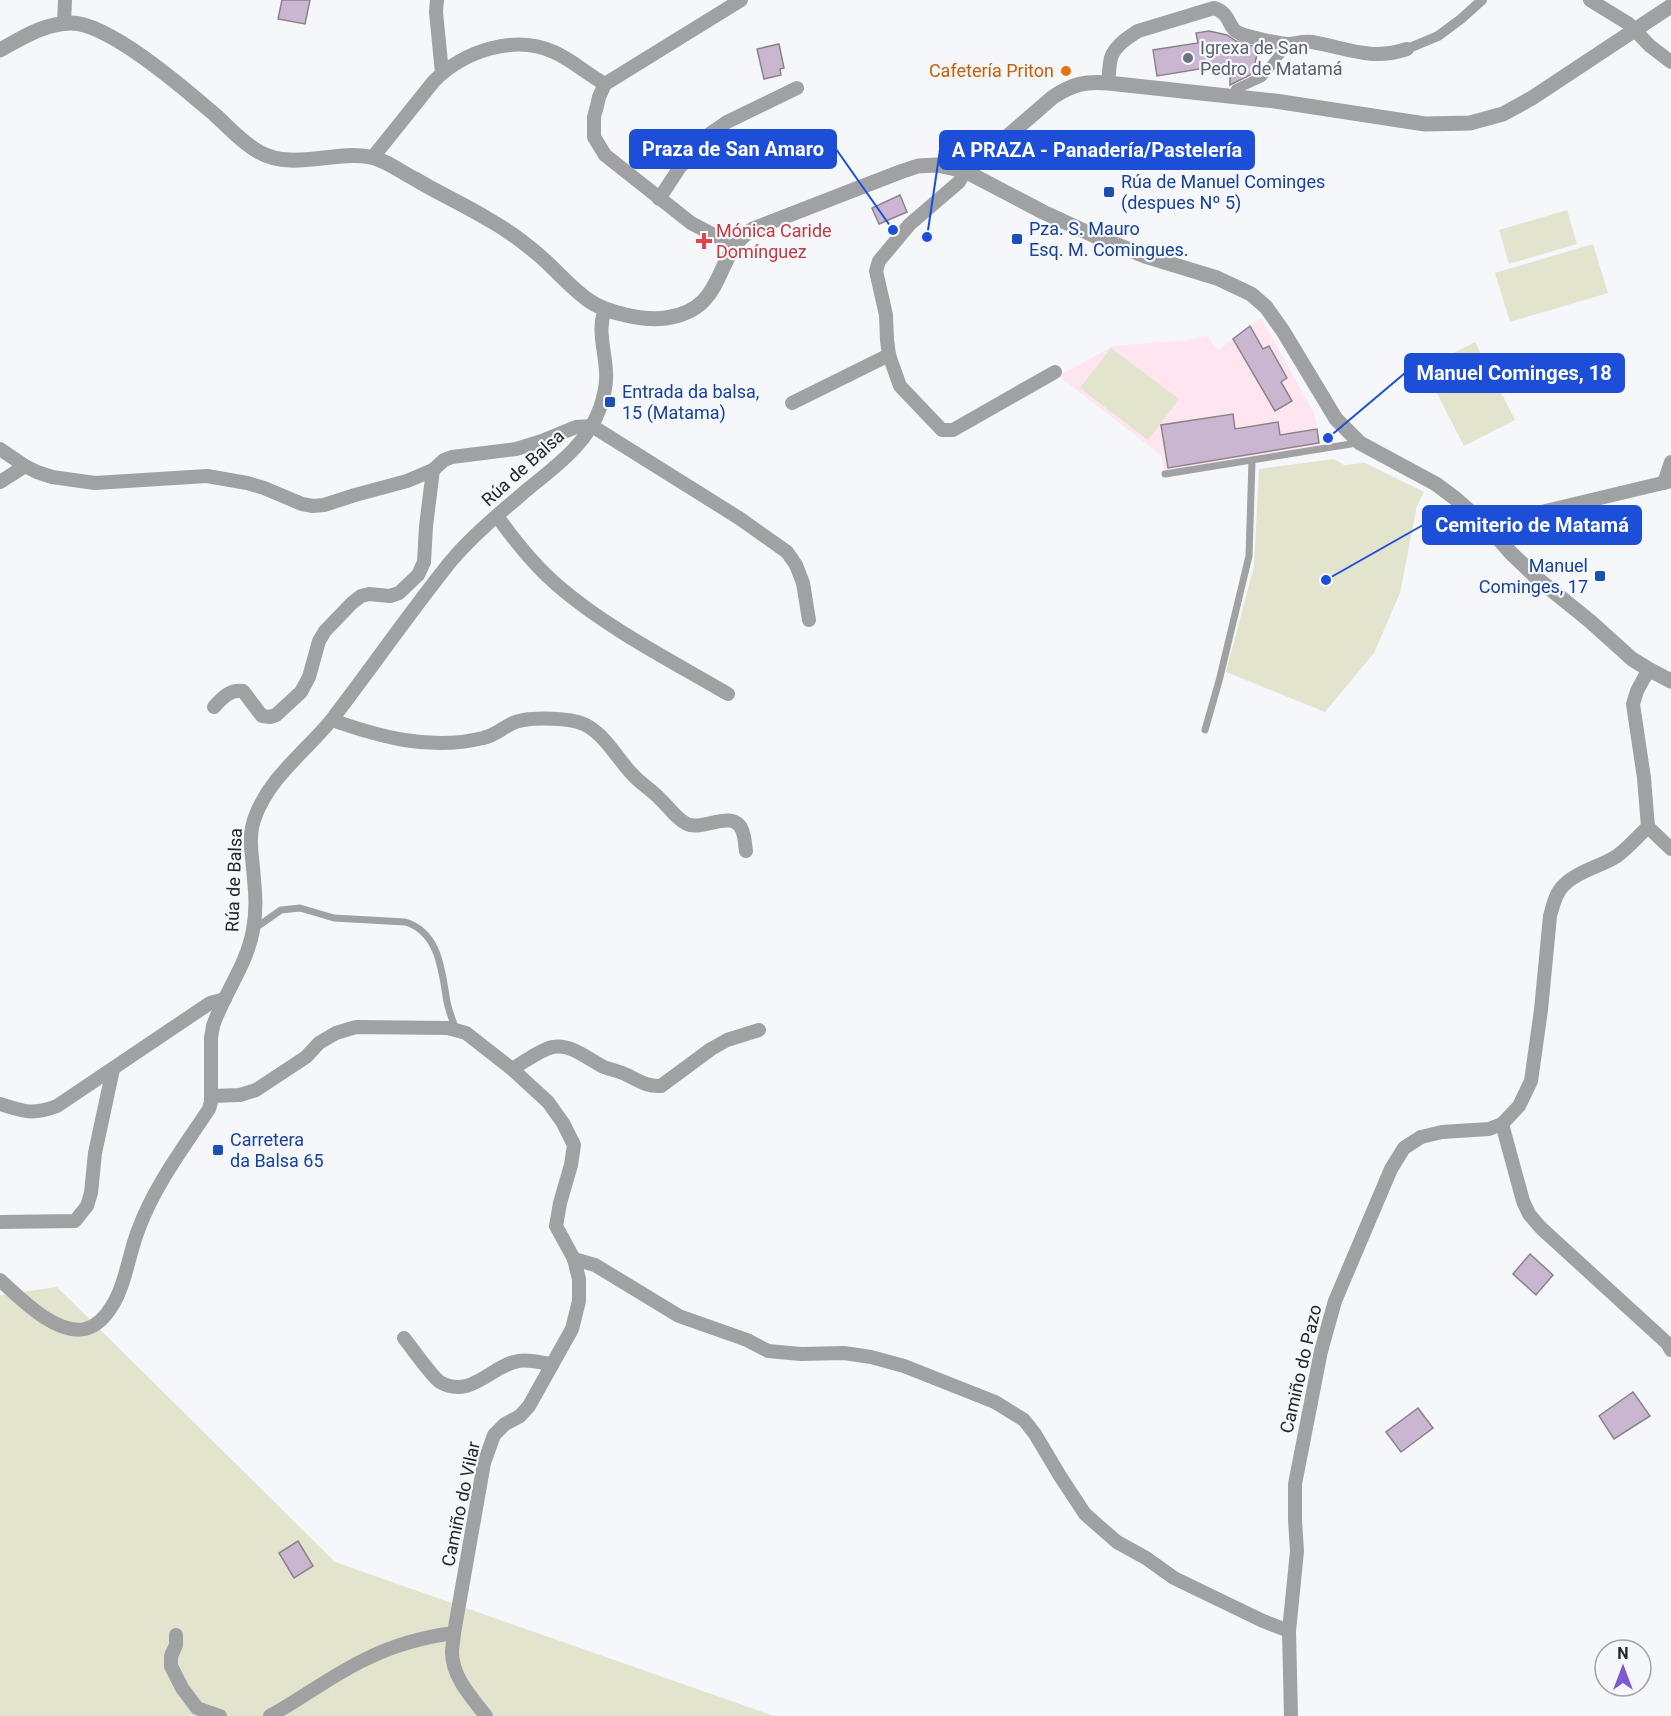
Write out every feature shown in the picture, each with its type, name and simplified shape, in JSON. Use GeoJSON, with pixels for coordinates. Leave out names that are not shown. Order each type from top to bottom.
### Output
{"type":"FeatureCollection","features":[{"type":"Feature","properties":{"kind":"street"},"geometry":{"type":"LineString","coordinates":[[64,23],[65,0]]}},
{"type":"Feature","properties":{"kind":"street"},"geometry":{"type":"LineString","coordinates":[[437,0],[436,12],[442,73]]}},
{"type":"Feature","properties":{"kind":"street"},"geometry":{"type":"LineString","coordinates":[[735,246],[696,226],[605,155],[594,137],[594,117],[605,84],[741,0]]}},
{"type":"Feature","properties":{"kind":"street"},"geometry":{"type":"LineString","coordinates":[[1108,83],[1111,57],[1128,37],[1138,31],[1213,4],[1226,14],[1235,31],[1240,34],[1288,44],[1303,41],[1359,54],[1385,54],[1407,49],[1438,36],[1482,0]]}},
{"type":"Feature","properties":{"kind":"street"},"geometry":{"type":"LineString","coordinates":[[1590,0],[1629,24],[1650,46],[1671,62]]}},
{"type":"Feature","properties":{"kind":"street"},"geometry":{"type":"LineString","coordinates":[[1055,372],[953,430],[942,430],[900,386],[889,355],[886,315],[876,271],[879,261],[910,224],[959,182],[965,171],[1053,97],[1067,88],[1088,82],[1108,83],[1275,101],[1425,124],[1470,123],[1503,114],[1532,98],[1671,6]]}},
{"type":"Feature","properties":{"kind":"street"},"geometry":{"type":"LineString","coordinates":[[0,50],[45,27],[64,23],[92,27],[124,44],[194,97],[244,143],[261,153],[280,159],[374,157],[510,232],[588,300],[606,309],[647,319],[666,318],[690,312],[698,307],[714,287],[735,246],[746,232],[852,189],[918,166],[937,165],[965,171],[1095,236],[1145,256],[1216,278],[1251,294],[1266,307],[1283,331],[1336,419],[1360,443],[1436,484],[1456,499],[1490,529],[1539,579],[1632,658],[1671,681]]}},
{"type":"Feature","properties":{"kind":"street"},"geometry":{"type":"LineString","coordinates":[[1234,97],[1236,89],[1262,77],[1288,44]]}},
{"type":"Feature","properties":{"kind":"street"},"geometry":{"type":"LineString","coordinates":[[374,157],[442,73],[466,58],[502,45],[534,46],[553,51],[605,84]]}},
{"type":"Feature","properties":{"kind":"street"},"geometry":{"type":"LineString","coordinates":[[660,199],[680,167],[708,135],[727,122],[797,88]]}},
{"type":"Feature","properties":{"kind":"street","name":"Rúa de Balsa"},"geometry":{"type":"LineString","coordinates":[[0,1280],[39,1314],[74,1329],[93,1326],[105,1317],[114,1304],[139,1228],[151,1202],[163,1178],[209,1109],[212,1096],[211,1038],[216,1015],[248,951],[253,930],[254,881],[250,841],[256,814],[279,776],[332,720],[425,594],[467,543],[566,458],[592,426],[605,392],[606,371],[601,329],[606,309]]}},
{"type":"Feature","properties":{"kind":"street"},"geometry":{"type":"LineString","coordinates":[[792,404],[889,355]]}},
{"type":"Feature","properties":{"kind":"street"},"geometry":{"type":"LineString","coordinates":[[0,448],[25,466],[52,477],[95,483],[207,476],[247,483],[313,506],[324,505],[406,481],[433,470],[444,460],[452,457],[530,446],[576,427],[592,426],[739,518],[788,552],[803,583],[809,620]]}},
{"type":"Feature","properties":{"kind":"street"},"geometry":{"type":"LineString","coordinates":[[1490,529],[1512,519],[1668,482],[1671,462]]}},
{"type":"Feature","properties":{"kind":"street"},"geometry":{"type":"LineString","coordinates":[[0,482],[25,466]]}},
{"type":"Feature","properties":{"kind":"street"},"geometry":{"type":"LineString","coordinates":[[390,596],[399,593],[418,575],[424,562],[433,470]]}},
{"type":"Feature","properties":{"kind":"street"},"geometry":{"type":"LineString","coordinates":[[497,516],[540,568],[573,598],[627,634],[728,694]]}},
{"type":"Feature","properties":{"kind":"street"},"geometry":{"type":"LineString","coordinates":[[214,707],[222,698],[237,690],[243,691],[262,716],[276,715],[306,685],[319,641],[325,631],[352,603],[361,596],[369,594],[400,599],[420,591],[425,594]]}},
{"type":"Feature","properties":{"kind":"street"},"geometry":{"type":"LineString","coordinates":[[1650,670],[1637,691],[1633,704],[1644,777],[1648,827],[1671,849]]}},
{"type":"Feature","properties":{"kind":"street"},"geometry":{"type":"LineString","coordinates":[[332,720],[350,727],[416,743],[431,744],[450,744],[483,738],[520,720],[577,722],[587,725],[597,732],[634,776],[687,824],[702,826],[724,820],[733,821],[739,825],[743,831],[746,851]]}},
{"type":"Feature","properties":{"kind":"street"},"geometry":{"type":"LineString","coordinates":[[1648,827],[1619,854],[1575,877],[1563,886],[1554,901],[1550,916],[1541,1010],[1531,1081],[1519,1106],[1502,1124],[1523,1201],[1529,1214],[1541,1228],[1667,1343],[1671,1350]]}},
{"type":"Feature","properties":{"kind":"street"},"geometry":{"type":"LineString","coordinates":[[0,1104],[18,1110],[40,1112],[57,1106],[210,1004],[225,999]]}},
{"type":"Feature","properties":{"kind":"street","name":"Camiño do Vilar"},"geometry":{"type":"LineString","coordinates":[[212,1096],[240,1095],[256,1089],[306,1057],[319,1043],[336,1033],[356,1027],[448,1028],[466,1033],[512,1069],[548,1102],[563,1123],[573,1145],[571,1165],[556,1226],[573,1259],[579,1279],[579,1301],[572,1329],[529,1406],[520,1416],[505,1424],[494,1435],[484,1463],[454,1633],[452,1654],[454,1667],[462,1684],[486,1716]]}},
{"type":"Feature","properties":{"kind":"street"},"geometry":{"type":"LineString","coordinates":[[512,1069],[548,1048],[565,1047],[647,1085],[661,1086],[711,1049],[727,1040],[759,1030]]}},
{"type":"Feature","properties":{"kind":"street"},"geometry":{"type":"LineString","coordinates":[[0,1222],[75,1221],[87,1206],[92,1193],[94,1153],[113,1069]]}},
{"type":"Feature","properties":{"kind":"street","name":"Camiño do Pazo"},"geometry":{"type":"LineString","coordinates":[[1291,1716],[1289,1631],[1297,1551],[1295,1485],[1321,1351],[1335,1301],[1391,1169],[1404,1148],[1421,1137],[1442,1132],[1489,1129],[1502,1124]]}},
{"type":"Feature","properties":{"kind":"street"},"geometry":{"type":"LineString","coordinates":[[573,1259],[595,1265],[679,1316],[747,1340],[768,1351],[801,1354],[844,1353],[871,1357],[904,1366],[995,1402],[1024,1420],[1085,1514],[1118,1542],[1174,1578],[1263,1621],[1289,1631]]}},
{"type":"Feature","properties":{"kind":"street"},"geometry":{"type":"LineString","coordinates":[[404,1338],[439,1382],[455,1386],[467,1386],[480,1381],[517,1361],[552,1364]]}},
{"type":"Feature","properties":{"kind":"street"},"geometry":{"type":"LineString","coordinates":[[270,1716],[365,1659],[395,1646],[428,1636],[454,1633]]}},
{"type":"Feature","properties":{"kind":"street"},"geometry":{"type":"LineString","coordinates":[[176,1635],[171,1666],[182,1688],[196,1708],[220,1716]]}},
{"type":"Feature","properties":{"kind":"lane"},"geometry":{"type":"LineString","coordinates":[[1165,474],[1360,443]]}},
{"type":"Feature","properties":{"kind":"lane"},"geometry":{"type":"LineString","coordinates":[[1205,730],[1249,556],[1252,461]]}},
{"type":"Feature","properties":{"kind":"lane"},"geometry":{"type":"LineString","coordinates":[[253,930],[281,910],[300,908],[334,918],[414,924],[430,940],[438,955],[448,1005],[457,1031]]}},
{"type":"Feature","properties":{"kind":"shaded area"},"geometry":{"type":"Polygon","coordinates":[[[1261,318],[1314,413],[1320,445],[1164,471],[1162,456],[1059,376],[1113,346],[1208,336],[1218,350],[1261,318]]]}},
{"type":"Feature","properties":{"kind":"green space"},"geometry":{"type":"Polygon","coordinates":[[[1567,210],[1577,244],[1509,264],[1499,230],[1567,210]]]}},
{"type":"Feature","properties":{"kind":"green space"},"geometry":{"type":"Polygon","coordinates":[[[1593,244],[1608,293],[1510,322],[1495,273],[1593,244]]]}},
{"type":"Feature","properties":{"kind":"green space"},"geometry":{"type":"Polygon","coordinates":[[[1475,342],[1515,420],[1464,446],[1424,368],[1475,342]]]}},
{"type":"Feature","properties":{"kind":"green space"},"geometry":{"type":"Polygon","coordinates":[[[1111,348],[1179,399],[1148,440],[1080,388],[1111,348]]]}},
{"type":"Feature","properties":{"kind":"green space"},"geometry":{"type":"Polygon","coordinates":[[[1334,459],[1344,465],[1365,463],[1424,492],[1417,506],[1400,593],[1374,653],[1325,712],[1226,672],[1254,566],[1259,469],[1334,459]]]}},
{"type":"Feature","properties":{"kind":"green space"},"geometry":{"type":"Polygon","coordinates":[[[57,1287],[335,1562],[774,1716],[0,1716],[0,1295],[57,1287]]]}},
{"type":"Feature","properties":{"kind":"building"},"geometry":{"type":"Polygon","coordinates":[[[282,0],[310,0],[305,24],[278,19],[282,0]]]}},
{"type":"Feature","properties":{"kind":"building"},"geometry":{"type":"Polygon","coordinates":[[[1209,31],[1227,35],[1236,41],[1259,48],[1252,74],[1230,85],[1230,64],[1157,76],[1153,50],[1198,43],[1196,33],[1209,31]]]}},
{"type":"Feature","properties":{"kind":"building"},"geometry":{"type":"Polygon","coordinates":[[[779,44],[784,68],[780,69],[781,75],[764,79],[757,49],[779,44]]]}},
{"type":"Feature","properties":{"kind":"building"},"geometry":{"type":"Polygon","coordinates":[[[900,195],[907,212],[879,224],[872,208],[900,195]]]}},
{"type":"Feature","properties":{"kind":"building"},"geometry":{"type":"Polygon","coordinates":[[[1250,326],[1263,349],[1269,346],[1287,378],[1281,382],[1292,401],[1275,411],[1233,339],[1250,326]]]}},
{"type":"Feature","properties":{"kind":"building"},"geometry":{"type":"Polygon","coordinates":[[[1233,414],[1235,429],[1278,422],[1280,435],[1317,429],[1319,443],[1168,468],[1161,425],[1233,414]]]}},
{"type":"Feature","properties":{"kind":"building"},"geometry":{"type":"Polygon","coordinates":[[[1530,1254],[1553,1275],[1536,1295],[1513,1274],[1530,1254]]]}},
{"type":"Feature","properties":{"kind":"building"},"geometry":{"type":"Polygon","coordinates":[[[1633,1392],[1650,1416],[1614,1439],[1599,1416],[1633,1392]]]}},
{"type":"Feature","properties":{"kind":"building"},"geometry":{"type":"Polygon","coordinates":[[[1418,1408],[1433,1428],[1401,1452],[1386,1432],[1418,1408]]]}},
{"type":"Feature","properties":{"kind":"building"},"geometry":{"type":"Polygon","coordinates":[[[298,1541],[313,1566],[294,1578],[279,1553],[298,1541]]]}},
{"type":"Feature","properties":{"kind":"place","name":"Igrexa de San Pedro de Matamá"},"geometry":{"type":"Point","coordinates":[1188,58]}},
{"type":"Feature","properties":{"kind":"place","name":"Cafetería Priton"},"geometry":{"type":"Point","coordinates":[1066,71]}},
{"type":"Feature","properties":{"kind":"place","name":"Rúa de Manuel Cominges (despues Nº 5)"},"geometry":{"type":"Point","coordinates":[1109,192]}},
{"type":"Feature","properties":{"kind":"place","name":"Praza de San Amaro"},"geometry":{"type":"Point","coordinates":[893,230]}},
{"type":"Feature","properties":{"kind":"place","name":"A PRAZA - Panadería/Pastelería"},"geometry":{"type":"Point","coordinates":[927,237]}},
{"type":"Feature","properties":{"kind":"place","name":"Pza. S. Mauro Esq. M. Comingues."},"geometry":{"type":"Point","coordinates":[1017,239]}},
{"type":"Feature","properties":{"kind":"place","name":"Mónica Caride Domínguez"},"geometry":{"type":"Point","coordinates":[704,241]}},
{"type":"Feature","properties":{"kind":"place","name":"Entrada da balsa, 15 (Matama)"},"geometry":{"type":"Point","coordinates":[610,402]}},
{"type":"Feature","properties":{"kind":"place","name":"Manuel Cominges, 18"},"geometry":{"type":"Point","coordinates":[1328,438]}},
{"type":"Feature","properties":{"kind":"place","name":"Manuel Cominges, 17"},"geometry":{"type":"Point","coordinates":[1600,576]}},
{"type":"Feature","properties":{"kind":"place","name":"Cemiterio de Matamá"},"geometry":{"type":"Point","coordinates":[1326,580]}},
{"type":"Feature","properties":{"kind":"place","name":"Carretera da Balsa 65"},"geometry":{"type":"Point","coordinates":[218,1150]}}]}
